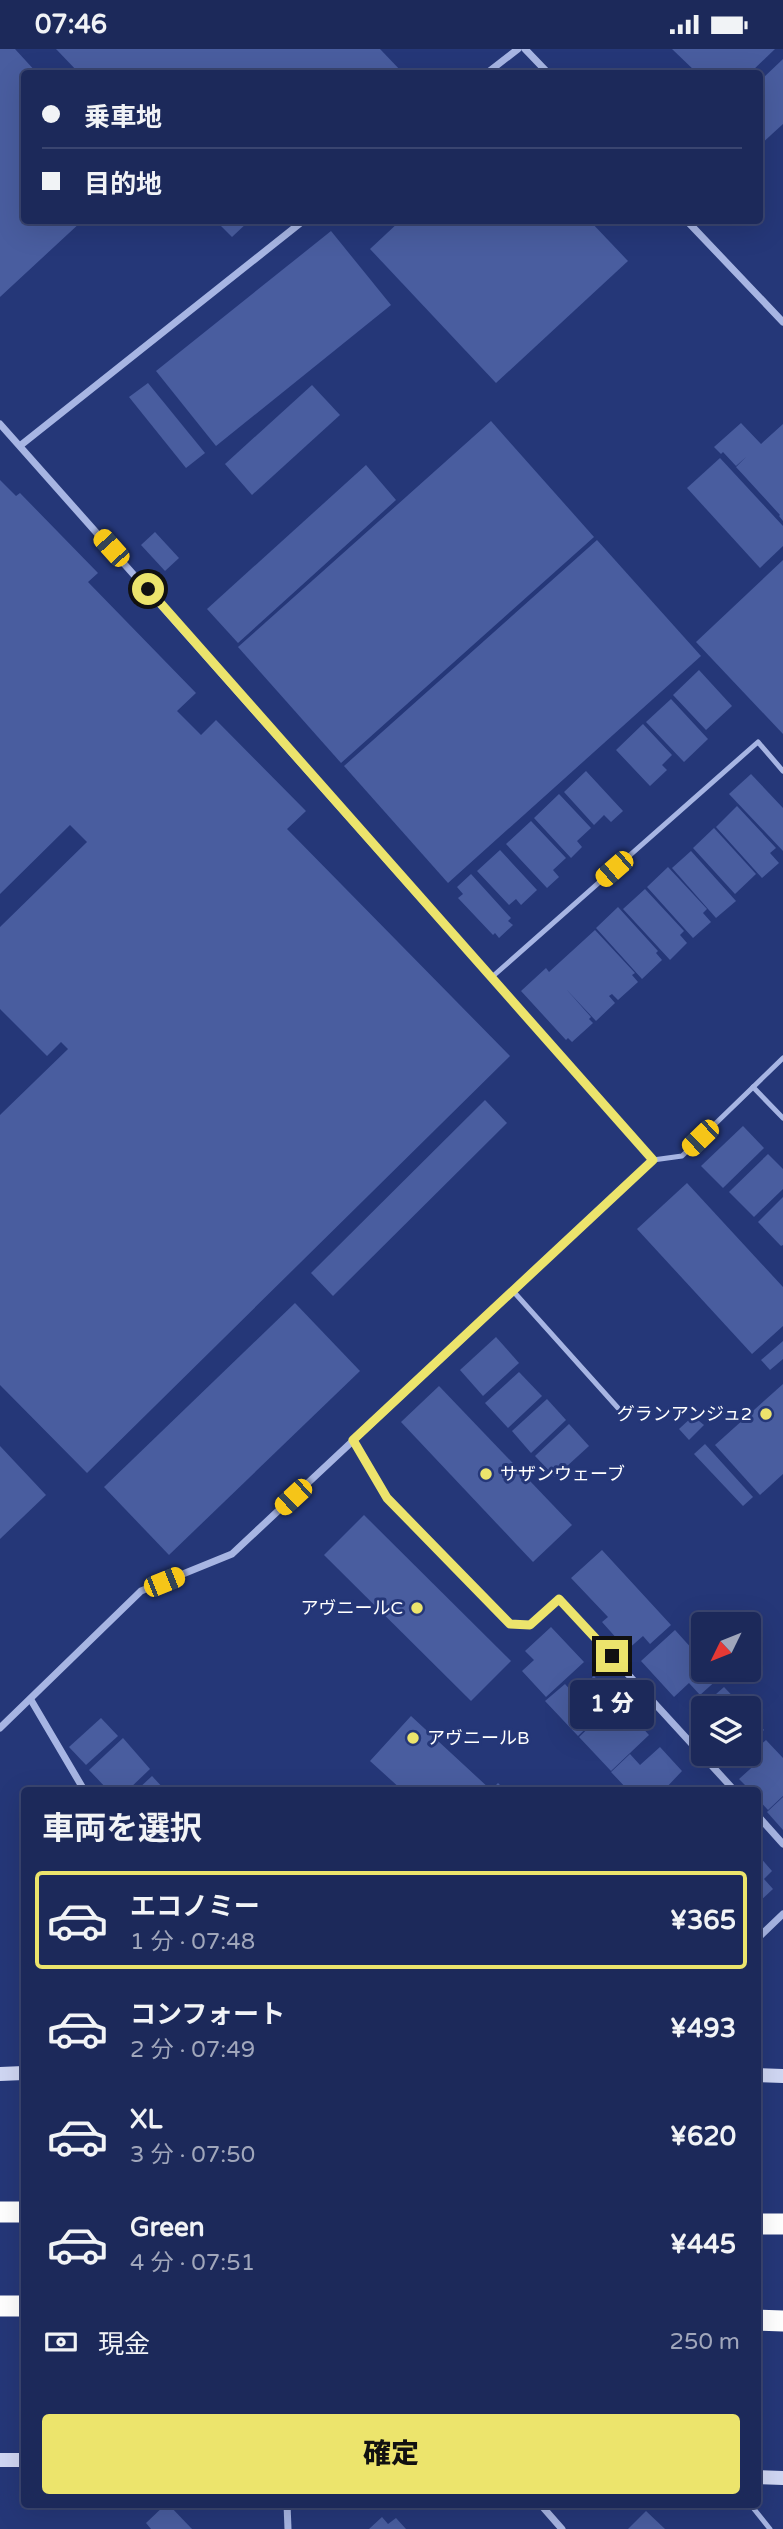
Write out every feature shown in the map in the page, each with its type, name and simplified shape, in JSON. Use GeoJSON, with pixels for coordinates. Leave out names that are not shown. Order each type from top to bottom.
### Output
{"type":"FeatureCollection","features":[{"type":"Feature","properties":{"kind":"highway"},"geometry":{"type":"LineString","coordinates":[[0,2212],[21,2212]]}},
{"type":"Feature","properties":{"kind":"highway"},"geometry":{"type":"LineString","coordinates":[[761,2224],[783,2224]]}},
{"type":"Feature","properties":{"kind":"highway"},"geometry":{"type":"LineString","coordinates":[[0,2306],[21,2306]]}},
{"type":"Feature","properties":{"kind":"highway"},"geometry":{"type":"LineString","coordinates":[[761,2320],[783,2321]]}},
{"type":"Feature","properties":{"kind":"street"},"geometry":{"type":"LineString","coordinates":[[491,70],[518,49]]}},
{"type":"Feature","properties":{"kind":"street"},"geometry":{"type":"LineString","coordinates":[[525,49],[545,70]]}},
{"type":"Feature","properties":{"kind":"street"},"geometry":{"type":"LineString","coordinates":[[21,445],[299,224]]}},
{"type":"Feature","properties":{"kind":"street"},"geometry":{"type":"LineString","coordinates":[[690,224],[783,322]]}},
{"type":"Feature","properties":{"kind":"street"},"geometry":{"type":"LineString","coordinates":[[0,424],[653,1160],[232,1553],[141,1591],[0,1728]]}},
{"type":"Feature","properties":{"kind":"street"},"geometry":{"type":"LineString","coordinates":[[353,1440],[387,1498],[510,1624],[530,1625],[559,1599],[731,1787]]}},
{"type":"Feature","properties":{"kind":"street"},"geometry":{"type":"LineString","coordinates":[[31,1700],[82,1787]]}},
{"type":"Feature","properties":{"kind":"street"},"geometry":{"type":"LineString","coordinates":[[761,1819],[783,1844]]}},
{"type":"Feature","properties":{"kind":"street"},"geometry":{"type":"LineString","coordinates":[[761,1935],[783,1914]]}},
{"type":"Feature","properties":{"kind":"street"},"geometry":{"type":"LineString","coordinates":[[0,2074],[21,2073]]}},
{"type":"Feature","properties":{"kind":"street"},"geometry":{"type":"LineString","coordinates":[[761,2075],[783,2076]]}},
{"type":"Feature","properties":{"kind":"street"},"geometry":{"type":"LineString","coordinates":[[0,2460],[21,2460]]}},
{"type":"Feature","properties":{"kind":"street"},"geometry":{"type":"LineString","coordinates":[[761,2477],[783,2478]]}},
{"type":"Feature","properties":{"kind":"street"},"geometry":{"type":"LineString","coordinates":[[287,2508],[288,2529]]}},
{"type":"Feature","properties":{"kind":"street"},"geometry":{"type":"LineString","coordinates":[[544,2508],[562,2529]]}},
{"type":"Feature","properties":{"kind":"lane"},"geometry":{"type":"LineString","coordinates":[[492,977],[758,742],[783,771]]}},
{"type":"Feature","properties":{"kind":"lane"},"geometry":{"type":"LineString","coordinates":[[653,1160],[682,1156],[783,1058]]}},
{"type":"Feature","properties":{"kind":"lane"},"geometry":{"type":"LineString","coordinates":[[753,1087],[783,1118]]}},
{"type":"Feature","properties":{"kind":"lane"},"geometry":{"type":"LineString","coordinates":[[513,1291],[618,1408]]}},
{"type":"Feature","properties":{"kind":"lane"},"geometry":{"type":"LineString","coordinates":[[753,2508],[769,2529]]}},
{"type":"Feature","properties":{"kind":"building"},"geometry":{"type":"Polygon","coordinates":[[[0,49],[15,49],[34,70],[21,70],[21,224],[79,224],[0,297],[0,49]]]}},
{"type":"Feature","properties":{"kind":"building"},"geometry":{"type":"Polygon","coordinates":[[[56,49],[380,49],[400,70],[76,70],[56,49]]]}},
{"type":"Feature","properties":{"kind":"building"},"geometry":{"type":"Polygon","coordinates":[[[672,49],[775,49],[753,70],[694,70],[672,49]]]}},
{"type":"Feature","properties":{"kind":"building"},"geometry":{"type":"Polygon","coordinates":[[[783,59],[783,124],[763,142],[763,78],[783,59]]]}},
{"type":"Feature","properties":{"kind":"building"},"geometry":{"type":"Polygon","coordinates":[[[219,224],[246,224],[232,237],[219,224]]]}},
{"type":"Feature","properties":{"kind":"building"},"geometry":{"type":"Polygon","coordinates":[[[397,224],[593,224],[628,261],[496,383],[370,249],[397,224]]]}},
{"type":"Feature","properties":{"kind":"building"},"geometry":{"type":"Polygon","coordinates":[[[331,231],[391,305],[216,446],[156,371],[331,231]]]}},
{"type":"Feature","properties":{"kind":"building"},"geometry":{"type":"Polygon","coordinates":[[[148,383],[205,453],[186,468],[129,397],[148,383]]]}},
{"type":"Feature","properties":{"kind":"building"},"geometry":{"type":"Polygon","coordinates":[[[312,385],[340,415],[252,495],[225,464],[312,385]]]}},
{"type":"Feature","properties":{"kind":"building"},"geometry":{"type":"Polygon","coordinates":[[[491,421],[594,537],[341,763],[238,647],[491,421]]]}},
{"type":"Feature","properties":{"kind":"building"},"geometry":{"type":"Polygon","coordinates":[[[741,423],[761,444],[783,424],[783,521],[736,467],[746,457],[736,466],[714,447],[741,423]]]}},
{"type":"Feature","properties":{"kind":"building"},"geometry":{"type":"Polygon","coordinates":[[[720,458],[783,526],[783,546],[760,568],[687,488],[720,458]]]}},
{"type":"Feature","properties":{"kind":"building"},"geometry":{"type":"Polygon","coordinates":[[[366,465],[396,500],[238,643],[207,609],[366,465]]]}},
{"type":"Feature","properties":{"kind":"building"},"geometry":{"type":"Polygon","coordinates":[[[0,480],[16,496],[20,493],[98,573],[88,582],[196,693],[177,711],[201,735],[216,720],[306,811],[287,829],[510,1056],[87,1473],[0,1385],[0,1115],[68,1049],[61,1042],[47,1056],[0,1009],[0,927],[87,842],[70,825],[0,894],[0,480]]]}},
{"type":"Feature","properties":{"kind":"building"},"geometry":{"type":"Polygon","coordinates":[[[155,532],[179,558],[165,571],[141,545],[155,532]]]}},
{"type":"Feature","properties":{"kind":"building"},"geometry":{"type":"Polygon","coordinates":[[[597,540],[701,656],[448,883],[344,766],[597,540]]]}},
{"type":"Feature","properties":{"kind":"building"},"geometry":{"type":"Polygon","coordinates":[[[783,560],[783,734],[696,642],[783,560]]]}},
{"type":"Feature","properties":{"kind":"building"},"geometry":{"type":"Polygon","coordinates":[[[699,670],[732,706],[706,730],[673,695],[699,670]]]}},
{"type":"Feature","properties":{"kind":"building"},"geometry":{"type":"Polygon","coordinates":[[[671,699],[708,739],[684,762],[646,722],[671,699]]]}},
{"type":"Feature","properties":{"kind":"building"},"geometry":{"type":"Polygon","coordinates":[[[643,724],[672,755],[662,765],[667,770],[650,786],[616,750],[643,724]]]}},
{"type":"Feature","properties":{"kind":"building"},"geometry":{"type":"Polygon","coordinates":[[[586,771],[623,811],[611,822],[604,815],[594,825],[564,792],[586,771]]]}},
{"type":"Feature","properties":{"kind":"building"},"geometry":{"type":"Polygon","coordinates":[[[751,774],[783,808],[783,851],[729,794],[751,774]]]}},
{"type":"Feature","properties":{"kind":"building"},"geometry":{"type":"Polygon","coordinates":[[[559,794],[591,828],[577,841],[582,847],[571,858],[534,818],[559,794]]]}},
{"type":"Feature","properties":{"kind":"building"},"geometry":{"type":"Polygon","coordinates":[[[737,806],[776,848],[770,853],[779,863],[762,878],[716,827],[737,806]]]}},
{"type":"Feature","properties":{"kind":"building"},"geometry":{"type":"Polygon","coordinates":[[[531,821],[566,858],[553,870],[559,877],[547,888],[506,844],[531,821]]]}},
{"type":"Feature","properties":{"kind":"building"},"geometry":{"type":"Polygon","coordinates":[[[714,828],[756,874],[735,894],[693,848],[714,828]]]}},
{"type":"Feature","properties":{"kind":"building"},"geometry":{"type":"Polygon","coordinates":[[[500,850],[537,890],[521,905],[516,899],[509,905],[477,871],[500,850]]]}},
{"type":"Feature","properties":{"kind":"building"},"geometry":{"type":"Polygon","coordinates":[[[691,851],[736,901],[716,918],[672,868],[691,851]]]}},
{"type":"Feature","properties":{"kind":"building"},"geometry":{"type":"Polygon","coordinates":[[[668,867],[707,909],[703,913],[711,922],[693,938],[647,887],[668,867]]]}},
{"type":"Feature","properties":{"kind":"building"},"geometry":{"type":"Polygon","coordinates":[[[471,874],[511,918],[508,921],[513,925],[499,938],[458,898],[463,894],[457,887],[471,874]]]}},
{"type":"Feature","properties":{"kind":"building"},"geometry":{"type":"Polygon","coordinates":[[[645,889],[684,931],[680,935],[687,943],[670,960],[623,909],[645,889]]]}},
{"type":"Feature","properties":{"kind":"building"},"geometry":{"type":"Polygon","coordinates":[[[618,907],[658,951],[656,953],[662,960],[642,979],[596,928],[618,907]]]}},
{"type":"Feature","properties":{"kind":"building"},"geometry":{"type":"Polygon","coordinates":[[[595,930],[635,973],[632,975],[638,982],[618,1000],[612,994],[609,996],[615,1003],[596,1021],[566,989],[591,1017],[589,1019],[593,1023],[572,1042],[568,1038],[566,1040],[521,991],[546,968],[549,972],[595,930]]]}},
{"type":"Feature","properties":{"kind":"building"},"geometry":{"type":"Polygon","coordinates":[[[485,1100],[507,1123],[333,1296],[311,1273],[485,1100]]]}},
{"type":"Feature","properties":{"kind":"building"},"geometry":{"type":"Polygon","coordinates":[[[743,1126],[764,1148],[723,1188],[701,1166],[743,1126]]]}},
{"type":"Feature","properties":{"kind":"building"},"geometry":{"type":"Polygon","coordinates":[[[768,1154],[783,1169],[783,1189],[754,1217],[729,1192],[768,1154]]]}},
{"type":"Feature","properties":{"kind":"building"},"geometry":{"type":"Polygon","coordinates":[[[687,1183],[783,1287],[783,1326],[752,1354],[637,1229],[687,1183]]]}},
{"type":"Feature","properties":{"kind":"building"},"geometry":{"type":"Polygon","coordinates":[[[783,1197],[783,1245],[781,1246],[758,1222],[783,1197]]]}},
{"type":"Feature","properties":{"kind":"building"},"geometry":{"type":"Polygon","coordinates":[[[295,1303],[360,1371],[169,1555],[104,1487],[295,1303]]]}},
{"type":"Feature","properties":{"kind":"building"},"geometry":{"type":"Polygon","coordinates":[[[496,1337],[519,1363],[483,1396],[460,1370],[496,1337]]]}},
{"type":"Feature","properties":{"kind":"building"},"geometry":{"type":"Polygon","coordinates":[[[783,1341],[783,1359],[770,1370],[761,1360],[783,1341]]]}},
{"type":"Feature","properties":{"kind":"building"},"geometry":{"type":"Polygon","coordinates":[[[519,1372],[542,1396],[508,1428],[485,1403],[519,1372]]]}},
{"type":"Feature","properties":{"kind":"building","name":"グランアンジュ2"},"geometry":{"type":"Polygon","coordinates":[[[783,1384],[783,1474],[760,1495],[715,1445],[783,1384]]]}},
{"type":"Feature","properties":{"kind":"building","name":"サザンウェーブ"},"geometry":{"type":"Polygon","coordinates":[[[439,1386],[572,1525],[533,1562],[401,1422],[439,1386]]]}},
{"type":"Feature","properties":{"kind":"building"},"geometry":{"type":"Polygon","coordinates":[[[547,1399],[566,1420],[531,1453],[512,1431],[547,1399]]]}},
{"type":"Feature","properties":{"kind":"building"},"geometry":{"type":"Polygon","coordinates":[[[693,1416],[704,1425],[689,1440],[679,1429],[693,1416]]]}},
{"type":"Feature","properties":{"kind":"building"},"geometry":{"type":"Polygon","coordinates":[[[569,1424],[589,1446],[555,1477],[535,1456],[569,1424]]]}},
{"type":"Feature","properties":{"kind":"building"},"geometry":{"type":"Polygon","coordinates":[[[705,1444],[753,1497],[743,1506],[694,1454],[705,1444]]]}},
{"type":"Feature","properties":{"kind":"building"},"geometry":{"type":"Polygon","coordinates":[[[0,1446],[46,1495],[0,1539],[0,1446]]]}},
{"type":"Feature","properties":{"kind":"building","name":"アヴニールC"},"geometry":{"type":"Polygon","coordinates":[[[364,1515],[511,1661],[471,1701],[324,1555],[364,1515]]]}},
{"type":"Feature","properties":{"kind":"building"},"geometry":{"type":"Polygon","coordinates":[[[602,1550],[671,1625],[650,1644],[643,1636],[627,1650],[602,1622],[608,1617],[571,1578],[602,1550]]]}},
{"type":"Feature","properties":{"kind":"building"},"geometry":{"type":"Polygon","coordinates":[[[551,1627],[584,1662],[546,1697],[522,1671],[534,1660],[525,1651],[551,1627]]]}},
{"type":"Feature","properties":{"kind":"building"},"geometry":{"type":"Polygon","coordinates":[[[675,1630],[691,1648],[691,1682],[715,1682],[700,1695],[689,1683],[674,1697],[641,1661],[675,1630]]]}},
{"type":"Feature","properties":{"kind":"building"},"geometry":{"type":"Polygon","coordinates":[[[594,1676],[616,1700],[578,1736],[545,1701],[565,1684],[574,1694],[594,1676]]]}},
{"type":"Feature","properties":{"kind":"building"},"geometry":{"type":"Polygon","coordinates":[[[724,1687],[733,1696],[714,1696],[724,1687]]]}},
{"type":"Feature","properties":{"kind":"building"},"geometry":{"type":"Polygon","coordinates":[[[627,1711],[649,1735],[611,1771],[579,1737],[598,1719],[607,1729],[627,1711]]]}},
{"type":"Feature","properties":{"kind":"building","name":"アヴニールB"},"geometry":{"type":"Polygon","coordinates":[[[411,1716],[488,1787],[399,1787],[370,1761],[411,1716]]]}},
{"type":"Feature","properties":{"kind":"building"},"geometry":{"type":"Polygon","coordinates":[[[101,1718],[118,1736],[86,1765],[69,1747],[101,1718]]]}},
{"type":"Feature","properties":{"kind":"building"},"geometry":{"type":"Polygon","coordinates":[[[123,1738],[150,1769],[131,1787],[105,1787],[89,1770],[123,1738]]]}},
{"type":"Feature","properties":{"kind":"building"},"geometry":{"type":"Polygon","coordinates":[[[766,1740],[783,1758],[783,1796],[768,1810],[761,1802],[761,1787],[747,1787],[739,1779],[753,1766],[761,1766],[761,1744],[766,1740]]]}},
{"type":"Feature","properties":{"kind":"building"},"geometry":{"type":"Polygon","coordinates":[[[660,1747],[682,1771],[667,1787],[625,1787],[611,1772],[630,1754],[640,1765],[660,1747]]]}},
{"type":"Feature","properties":{"kind":"building"},"geometry":{"type":"Polygon","coordinates":[[[152,1776],[162,1787],[140,1787],[152,1776]]]}},
{"type":"Feature","properties":{"kind":"building"},"geometry":{"type":"Polygon","coordinates":[[[783,1797],[783,1830],[767,1812],[783,1797]]]}},
{"type":"Feature","properties":{"kind":"building"},"geometry":{"type":"Polygon","coordinates":[[[761,1858],[772,1871],[764,1879],[773,1889],[761,1900],[761,1858]]]}},
{"type":"Feature","properties":{"kind":"building"},"geometry":{"type":"Polygon","coordinates":[[[162,2508],[172,2508],[192,2529],[151,2529],[146,2523],[162,2508]]]}},
{"type":"Feature","properties":{"kind":"building"},"geometry":{"type":"Polygon","coordinates":[[[646,2511],[665,2529],[628,2529],[646,2511]]]}},
{"type":"Feature","properties":{"kind":"building"},"geometry":{"type":"Polygon","coordinates":[[[382,2517],[388,2524],[396,2518],[406,2529],[369,2529],[382,2517]]]}},
{"type":"Feature","properties":{"kind":"place","name":"グランアンジュ2"},"geometry":{"type":"Point","coordinates":[766,1414]}},
{"type":"Feature","properties":{"kind":"place","name":"サザンウェーブ"},"geometry":{"type":"Point","coordinates":[486,1474]}},
{"type":"Feature","properties":{"kind":"place","name":"アヴニールC"},"geometry":{"type":"Point","coordinates":[417,1608]}},
{"type":"Feature","properties":{"kind":"place","name":"アヴニールB"},"geometry":{"type":"Point","coordinates":[413,1738]}},
{"type":"Feature","properties":{"kind":"route"},"geometry":{"type":"LineString","coordinates":[[148,589],[653,1160],[353,1440],[387,1498],[510,1624],[530,1625],[559,1599],[612,1656]]}}]}
